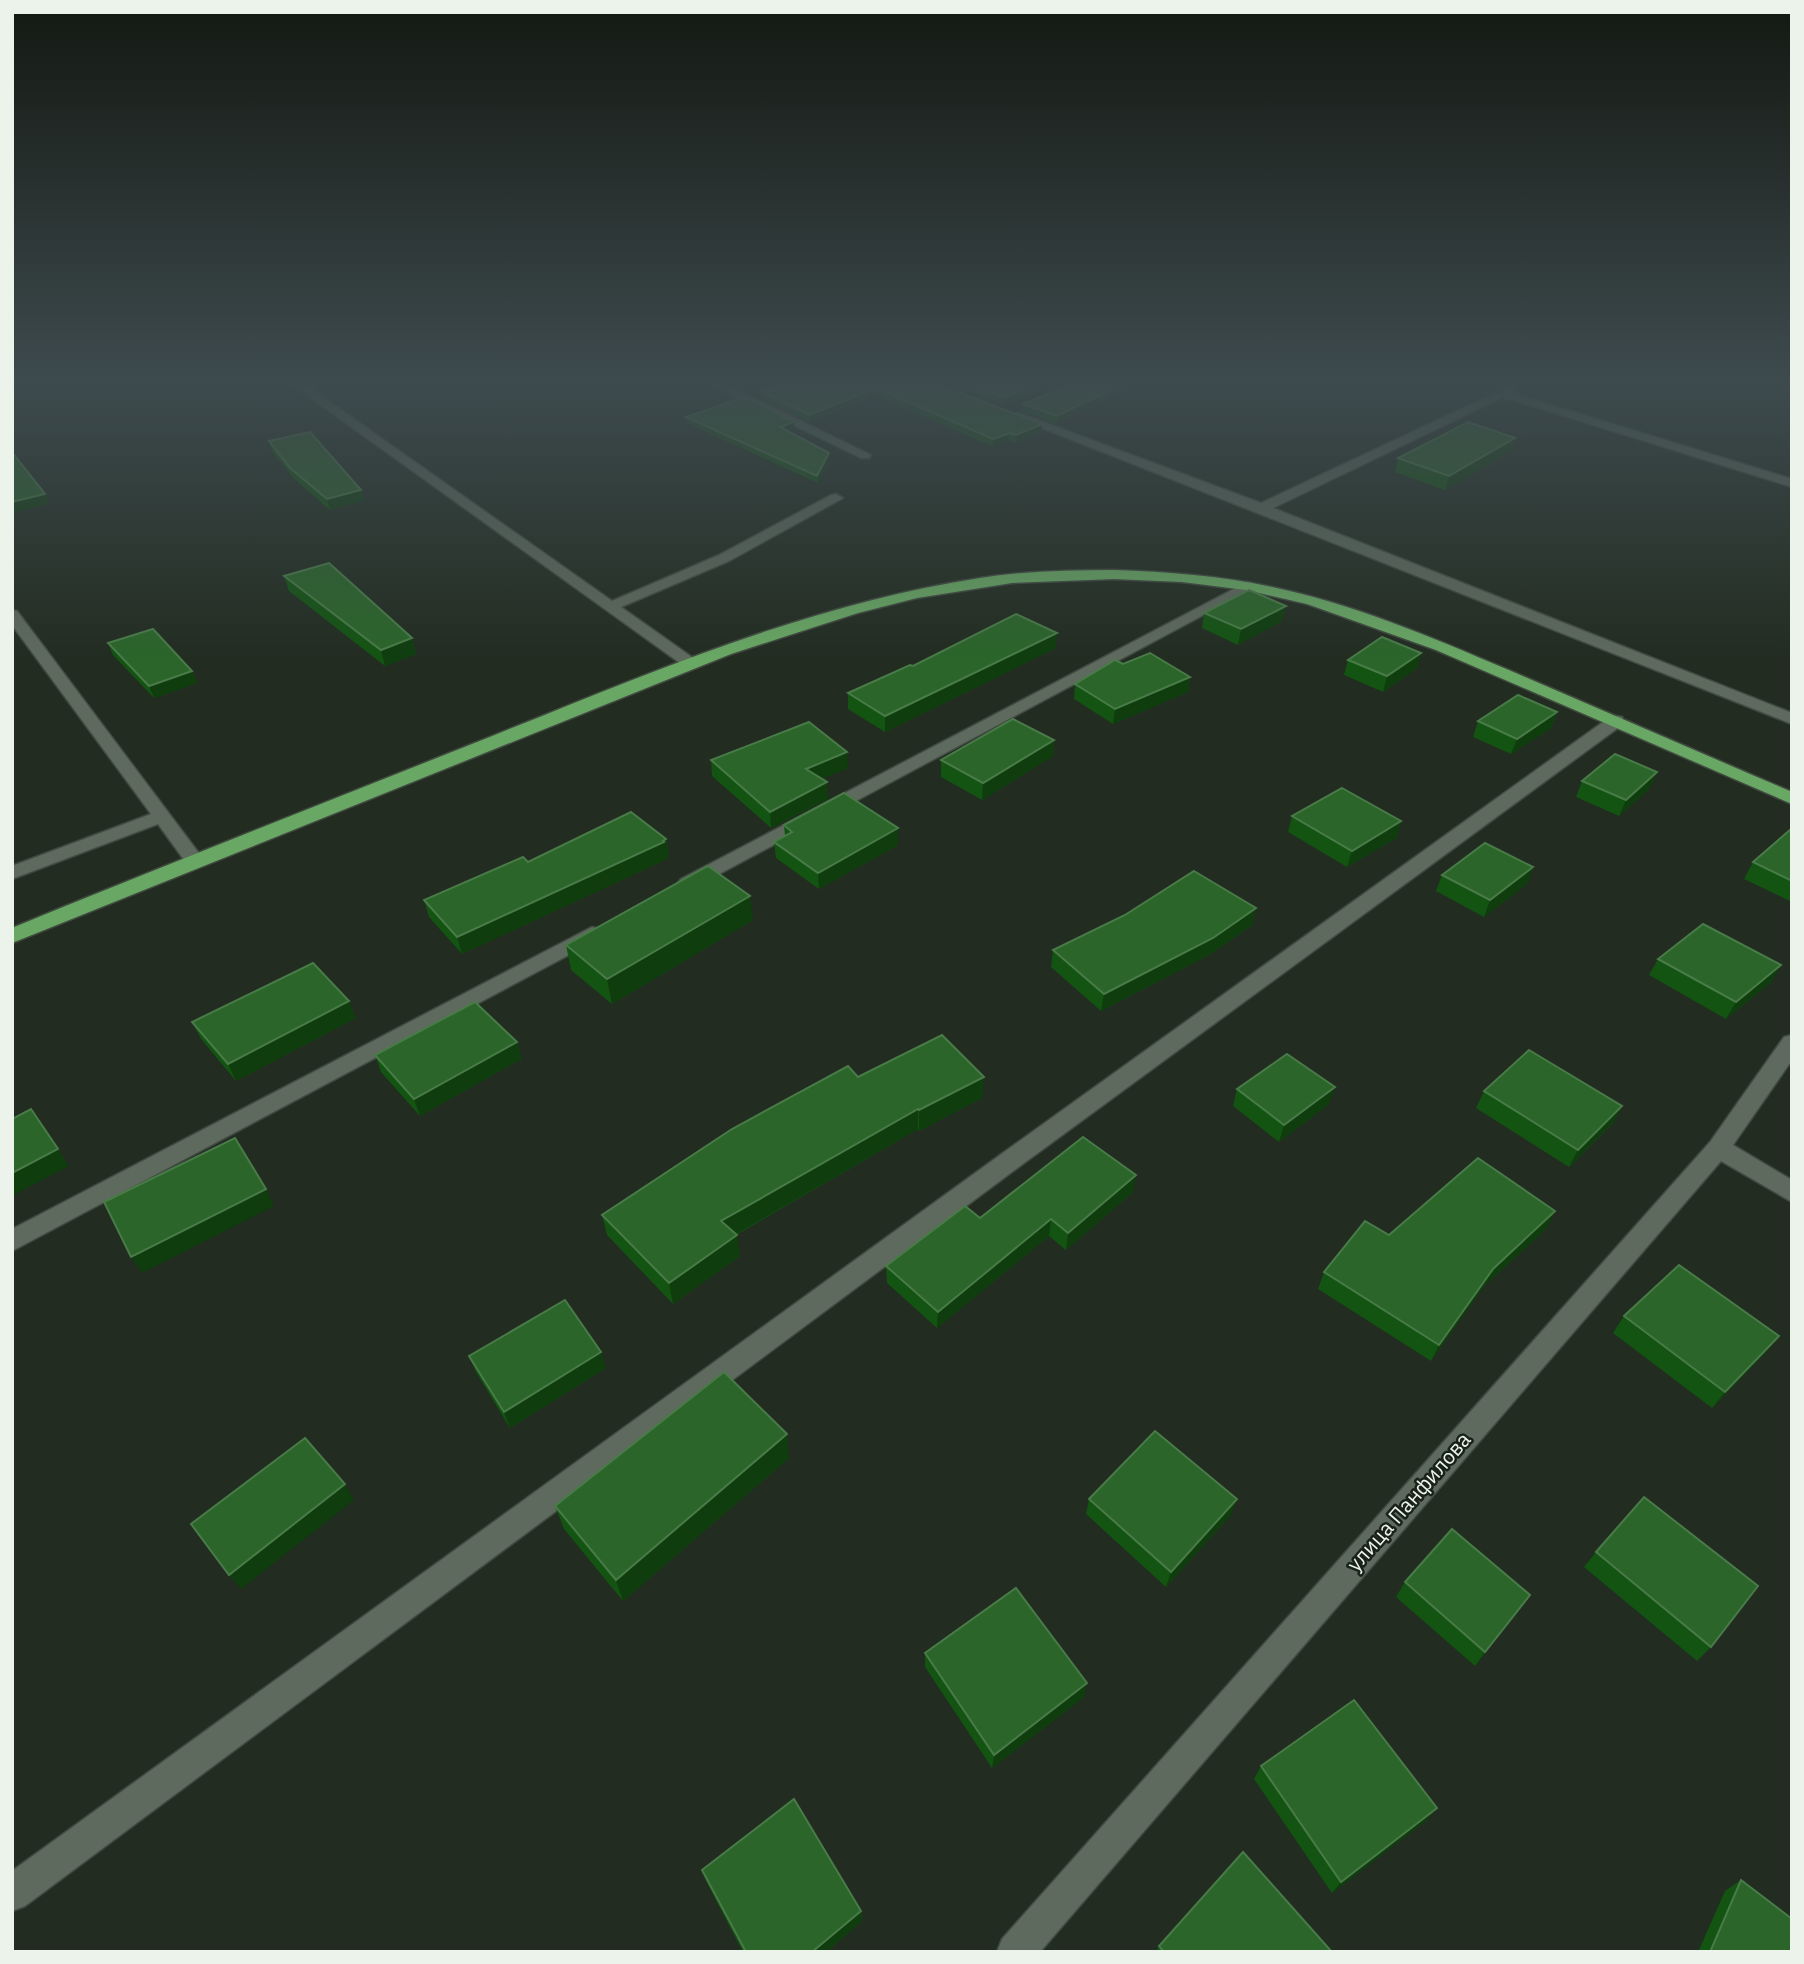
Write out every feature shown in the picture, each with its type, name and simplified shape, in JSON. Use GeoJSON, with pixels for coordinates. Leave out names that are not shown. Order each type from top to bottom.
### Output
{"type":"FeatureCollection","features":[{"type":"Feature","properties":{"kind":"main road"},"geometry":{"type":"LineString","coordinates":[[12,936],[194,860],[690,663],[861,607],[982,582],[1050,577],[1181,578],[1247,586],[1354,614],[1432,643],[1792,799]]}},
{"type":"Feature","properties":{"kind":"street"},"geometry":{"type":"LineString","coordinates":[[429,477],[690,663]]}},
{"type":"Feature","properties":{"kind":"street"},"geometry":{"type":"LineString","coordinates":[[1179,477],[1792,719]]}},
{"type":"Feature","properties":{"kind":"street"},"geometry":{"type":"LineString","coordinates":[[1262,508],[1327,477]]}},
{"type":"Feature","properties":{"kind":"street"},"geometry":{"type":"LineString","coordinates":[[1772,477],[1792,483]]}},
{"type":"Feature","properties":{"kind":"street"},"geometry":{"type":"LineString","coordinates":[[612,606],[724,558],[836,498]]}},
{"type":"Feature","properties":{"kind":"street"},"geometry":{"type":"LineString","coordinates":[[667,894],[1247,586]]}},
{"type":"Feature","properties":{"kind":"street"},"geometry":{"type":"LineString","coordinates":[[12,614],[194,860]]}},
{"type":"Feature","properties":{"kind":"street"},"geometry":{"type":"LineString","coordinates":[[12,1892],[1008,1162],[1616,721]]}},
{"type":"Feature","properties":{"kind":"street"},"geometry":{"type":"LineString","coordinates":[[12,873],[160,817]]}},
{"type":"Feature","properties":{"kind":"street"},"geometry":{"type":"LineString","coordinates":[[12,1241],[605,927]]}},
{"type":"Feature","properties":{"kind":"street","name":"улица Панфилова"},"geometry":{"type":"LineString","coordinates":[[1015,1952],[1718,1148],[1792,1043]]}},
{"type":"Feature","properties":{"kind":"street"},"geometry":{"type":"LineString","coordinates":[[1718,1148],[1792,1192]]}},
{"type":"Feature","properties":{"kind":"building"},"geometry":{"type":"Polygon","coordinates":[[[12,477],[31,477],[45,494],[12,502],[12,477]]]}},
{"type":"Feature","properties":{"kind":"building"},"geometry":{"type":"Polygon","coordinates":[[[300,477],[349,477],[361,490],[327,499],[300,477]]]}},
{"type":"Feature","properties":{"kind":"building"},"geometry":{"type":"Polygon","coordinates":[[[329,563],[412,638],[381,650],[284,576],[329,563]]]}},
{"type":"Feature","properties":{"kind":"building"},"geometry":{"type":"Polygon","coordinates":[[[1249,590],[1286,606],[1241,629],[1204,613],[1249,590]]]}},
{"type":"Feature","properties":{"kind":"building"},"geometry":{"type":"Polygon","coordinates":[[[1016,614],[1057,633],[885,716],[848,693],[913,666],[1016,614]]]}},
{"type":"Feature","properties":{"kind":"building"},"geometry":{"type":"Polygon","coordinates":[[[153,629],[192,671],[149,686],[108,643],[153,629]]]}},
{"type":"Feature","properties":{"kind":"building"},"geometry":{"type":"Polygon","coordinates":[[[1382,637],[1421,653],[1387,676],[1348,660],[1382,637]]]}},
{"type":"Feature","properties":{"kind":"building"},"geometry":{"type":"Polygon","coordinates":[[[1150,653],[1190,677],[1115,709],[1075,684],[1115,660],[1123,664],[1150,653]]]}},
{"type":"Feature","properties":{"kind":"building"},"geometry":{"type":"Polygon","coordinates":[[[1518,695],[1557,712],[1517,739],[1478,721],[1518,695]]]}},
{"type":"Feature","properties":{"kind":"building"},"geometry":{"type":"Polygon","coordinates":[[[1013,719],[1054,740],[983,783],[941,760],[1013,719]]]}},
{"type":"Feature","properties":{"kind":"building"},"geometry":{"type":"Polygon","coordinates":[[[809,722],[847,752],[806,769],[827,782],[770,812],[711,760],[809,722]]]}},
{"type":"Feature","properties":{"kind":"building"},"geometry":{"type":"Polygon","coordinates":[[[1615,754],[1657,772],[1626,800],[1582,781],[1615,754]]]}},
{"type":"Feature","properties":{"kind":"building"},"geometry":{"type":"Polygon","coordinates":[[[1342,788],[1401,821],[1352,851],[1292,816],[1342,788]]]}},
{"type":"Feature","properties":{"kind":"building"},"geometry":{"type":"Polygon","coordinates":[[[844,793],[898,828],[818,873],[774,842],[792,832],[784,825],[844,793]]]}},
{"type":"Feature","properties":{"kind":"building"},"geometry":{"type":"Polygon","coordinates":[[[631,812],[666,839],[664,842],[457,937],[424,900],[523,857],[528,862],[631,812]]]}},
{"type":"Feature","properties":{"kind":"building"},"geometry":{"type":"Polygon","coordinates":[[[1792,829],[1792,881],[1753,862],[1792,829]]]}},
{"type":"Feature","properties":{"kind":"building"},"geometry":{"type":"Polygon","coordinates":[[[1485,843],[1533,867],[1490,900],[1442,875],[1485,843]]]}},
{"type":"Feature","properties":{"kind":"building"},"geometry":{"type":"Polygon","coordinates":[[[708,866],[750,896],[607,979],[566,945],[708,866]]]}},
{"type":"Feature","properties":{"kind":"building"},"geometry":{"type":"Polygon","coordinates":[[[1194,871],[1256,908],[1213,938],[1104,994],[1053,950],[1125,915],[1194,871]]]}},
{"type":"Feature","properties":{"kind":"building"},"geometry":{"type":"Polygon","coordinates":[[[1703,924],[1781,965],[1736,1002],[1658,959],[1703,924]]]}},
{"type":"Feature","properties":{"kind":"building"},"geometry":{"type":"Polygon","coordinates":[[[313,963],[349,1001],[228,1064],[192,1022],[313,963]]]}},
{"type":"Feature","properties":{"kind":"building"},"geometry":{"type":"Polygon","coordinates":[[[475,1002],[517,1042],[414,1099],[375,1055],[475,1002]]]}},
{"type":"Feature","properties":{"kind":"building"},"geometry":{"type":"Polygon","coordinates":[[[942,1035],[984,1077],[918,1109],[721,1221],[737,1235],[669,1283],[602,1215],[732,1129],[848,1066],[858,1077],[942,1035]]]}},
{"type":"Feature","properties":{"kind":"building"},"geometry":{"type":"Polygon","coordinates":[[[1529,1050],[1622,1106],[1578,1150],[1484,1091],[1529,1050]]]}},
{"type":"Feature","properties":{"kind":"building"},"geometry":{"type":"Polygon","coordinates":[[[1287,1054],[1335,1087],[1284,1125],[1237,1089],[1287,1054]]]}},
{"type":"Feature","properties":{"kind":"building"},"geometry":{"type":"Polygon","coordinates":[[[31,1109],[58,1149],[12,1173],[12,1119],[31,1109]]]}},
{"type":"Feature","properties":{"kind":"building"},"geometry":{"type":"Polygon","coordinates":[[[1083,1137],[1136,1175],[1068,1233],[1051,1219],[938,1312],[886,1266],[965,1206],[980,1218],[1083,1137]]]}},
{"type":"Feature","properties":{"kind":"building"},"geometry":{"type":"Polygon","coordinates":[[[235,1138],[266,1189],[131,1257],[104,1202],[235,1138]]]}},
{"type":"Feature","properties":{"kind":"building"},"geometry":{"type":"Polygon","coordinates":[[[1478,1158],[1555,1211],[1493,1269],[1439,1345],[1324,1272],[1365,1221],[1389,1235],[1478,1158]]]}},
{"type":"Feature","properties":{"kind":"building"},"geometry":{"type":"Polygon","coordinates":[[[1679,1265],[1779,1336],[1725,1392],[1624,1316],[1679,1265]]]}},
{"type":"Feature","properties":{"kind":"building"},"geometry":{"type":"Polygon","coordinates":[[[565,1300],[601,1352],[504,1412],[469,1356],[565,1300]]]}},
{"type":"Feature","properties":{"kind":"building"},"geometry":{"type":"Polygon","coordinates":[[[724,1372],[787,1434],[616,1580],[555,1506],[724,1372]]]}},
{"type":"Feature","properties":{"kind":"building"},"geometry":{"type":"Polygon","coordinates":[[[1155,1431],[1237,1499],[1171,1572],[1089,1499],[1155,1431]]]}},
{"type":"Feature","properties":{"kind":"building"},"geometry":{"type":"Polygon","coordinates":[[[305,1438],[345,1484],[229,1575],[191,1524],[305,1438]]]}},
{"type":"Feature","properties":{"kind":"building"},"geometry":{"type":"Polygon","coordinates":[[[1644,1497],[1758,1586],[1711,1647],[1596,1552],[1644,1497]]]}},
{"type":"Feature","properties":{"kind":"building"},"geometry":{"type":"Polygon","coordinates":[[[1452,1529],[1530,1595],[1485,1652],[1405,1582],[1452,1529]]]}},
{"type":"Feature","properties":{"kind":"building"},"geometry":{"type":"Polygon","coordinates":[[[1016,1588],[1087,1683],[994,1755],[925,1653],[1016,1588]]]}},
{"type":"Feature","properties":{"kind":"building"},"geometry":{"type":"Polygon","coordinates":[[[1354,1700],[1437,1808],[1341,1882],[1261,1766],[1354,1700]]]}},
{"type":"Feature","properties":{"kind":"building"},"geometry":{"type":"Polygon","coordinates":[[[794,1799],[861,1911],[812,1952],[746,1952],[702,1870],[794,1799]]]}},
{"type":"Feature","properties":{"kind":"building"},"geometry":{"type":"Polygon","coordinates":[[[1243,1852],[1332,1952],[1164,1952],[1159,1946],[1243,1852]]]}},
{"type":"Feature","properties":{"kind":"building"},"geometry":{"type":"Polygon","coordinates":[[[1741,1880],[1792,1919],[1792,1952],[1710,1952],[1741,1880]]]}}]}
